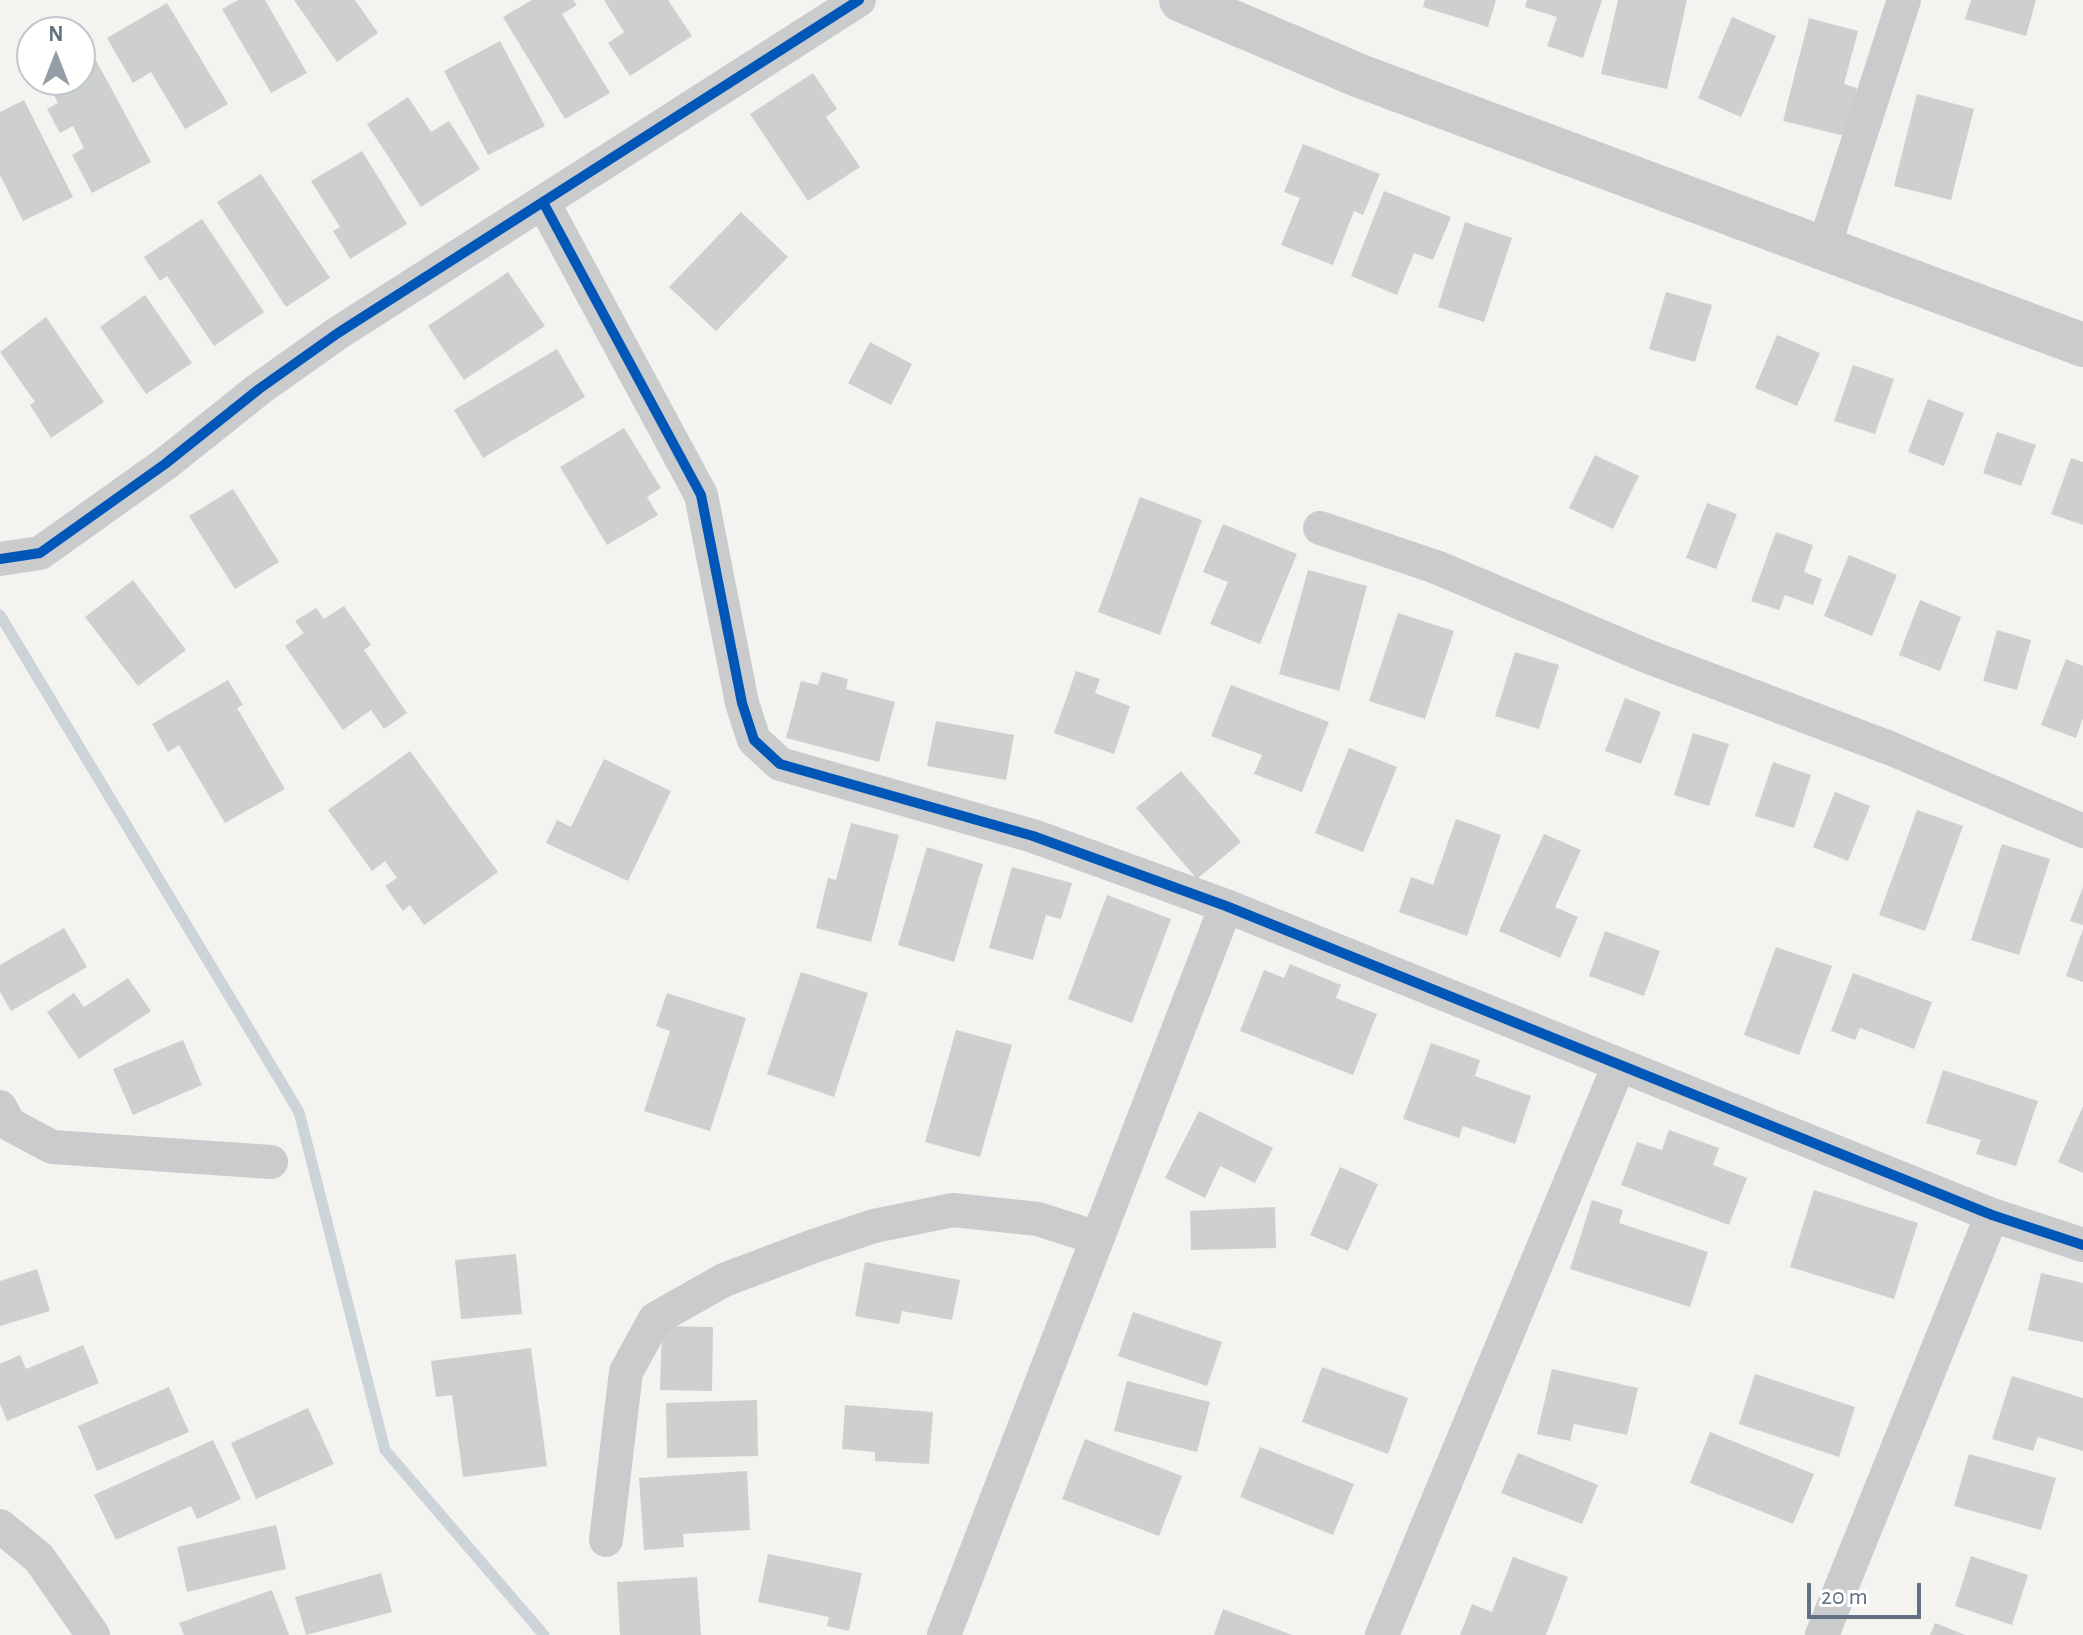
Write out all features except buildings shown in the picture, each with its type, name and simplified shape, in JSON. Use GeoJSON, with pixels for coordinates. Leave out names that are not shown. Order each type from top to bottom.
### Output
{"type":"FeatureCollection","features":[{"type":"Feature","properties":{"kind":"street"},"geometry":{"type":"LineString","coordinates":[[0,559],[40,553],[165,464],[259,389],[338,333],[859,0]]}},
{"type":"Feature","properties":{"kind":"street"},"geometry":{"type":"LineString","coordinates":[[1181,0],[1360,76],[2083,345]]}},
{"type":"Feature","properties":{"kind":"street"},"geometry":{"type":"LineString","coordinates":[[1823,250],[1904,0]]}},
{"type":"Feature","properties":{"kind":"street"},"geometry":{"type":"LineString","coordinates":[[544,204],[701,495],[742,703],[754,740],[780,764],[1033,836],[1226,906],[1992,1215],[2083,1245]]}},
{"type":"Feature","properties":{"kind":"street"},"geometry":{"type":"LineString","coordinates":[[1320,528],[1436,567],[1644,655],[1892,749],[2083,831]]}},
{"type":"Feature","properties":{"kind":"street"},"geometry":{"type":"LineString","coordinates":[[944,1635],[1226,906]]}},
{"type":"Feature","properties":{"kind":"street"},"geometry":{"type":"LineString","coordinates":[[1382,1635],[1619,1065]]}},
{"type":"Feature","properties":{"kind":"street"},"geometry":{"type":"LineString","coordinates":[[0,1107],[9,1124],[52,1147],[271,1162]]}},
{"type":"Feature","properties":{"kind":"street"},"geometry":{"type":"LineString","coordinates":[[606,1540],[626,1372],[655,1319],[724,1280],[814,1246],[874,1226],[953,1210],[1038,1219],[1097,1238]]}},
{"type":"Feature","properties":{"kind":"street"},"geometry":{"type":"LineString","coordinates":[[1822,1635],[1992,1215]]}},
{"type":"Feature","properties":{"kind":"street"},"geometry":{"type":"LineString","coordinates":[[0,1526],[39,1558],[93,1635]]}},
{"type":"Feature","properties":{"kind":"waterway"},"geometry":{"type":"LineString","coordinates":[[0,615],[299,1112],[385,1450],[544,1635]]}},
{"type":"Feature","properties":{"kind":"cycle path"},"geometry":{"type":"LineString","coordinates":[[0,559],[40,553],[165,464],[259,389],[338,333],[859,0]]}},
{"type":"Feature","properties":{"kind":"cycle path"},"geometry":{"type":"LineString","coordinates":[[544,204],[701,495],[742,703],[754,740],[780,764],[1033,836],[1226,906],[1992,1215],[2083,1245]]}}]}
